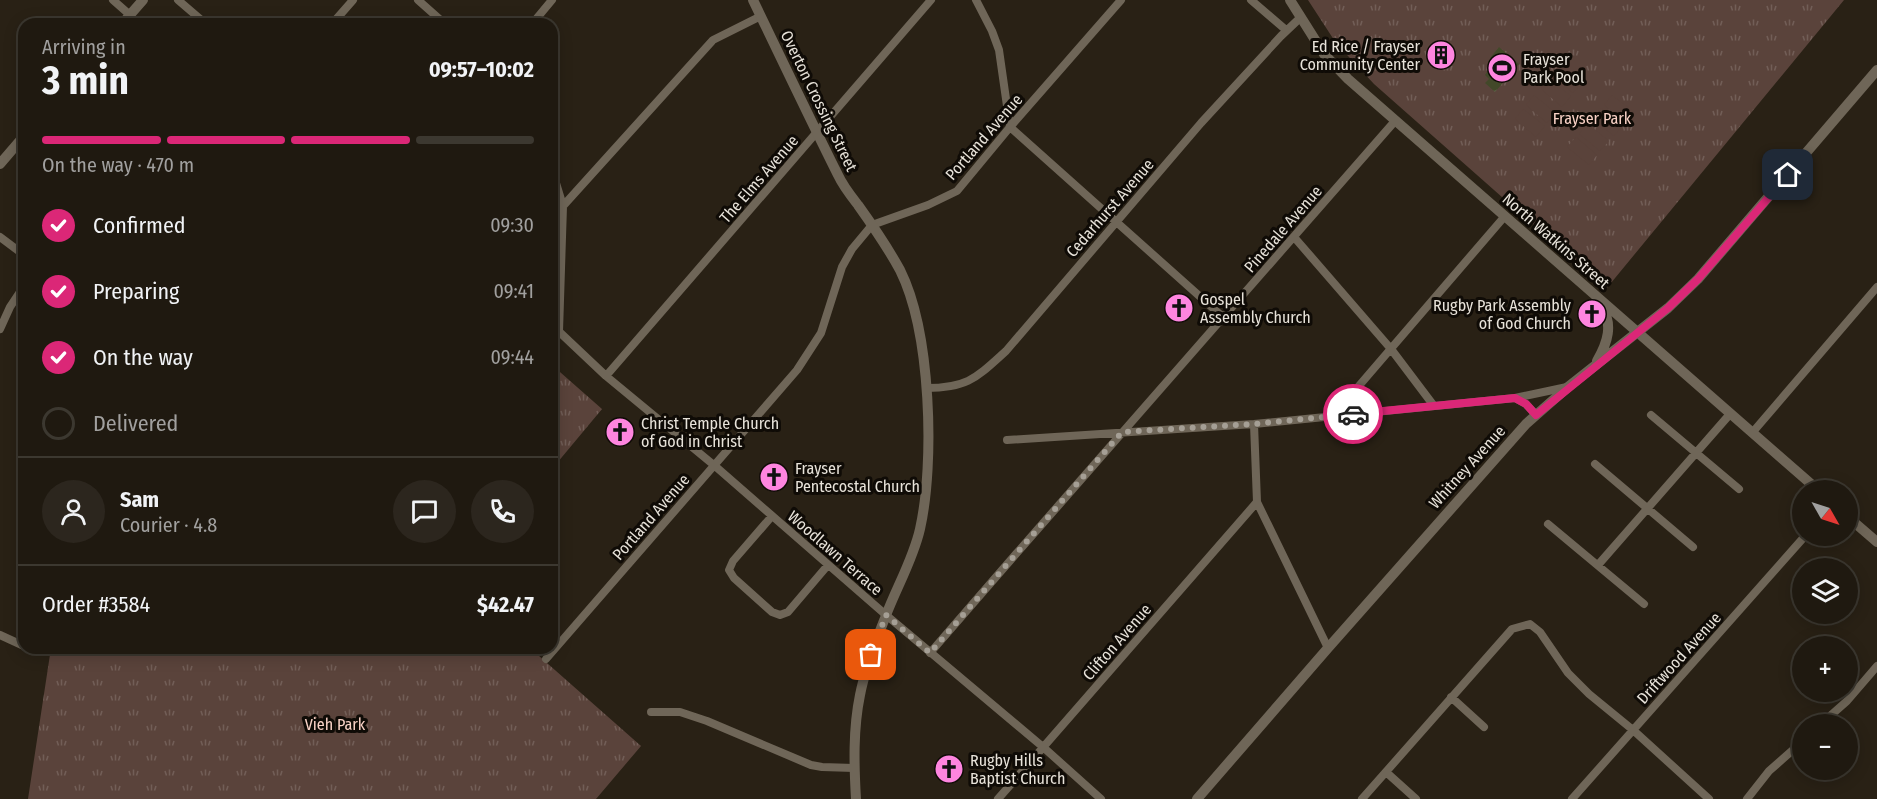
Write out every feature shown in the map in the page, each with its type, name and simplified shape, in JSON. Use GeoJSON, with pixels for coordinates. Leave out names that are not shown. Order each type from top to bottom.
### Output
{"type":"FeatureCollection","features":[{"type":"Feature","properties":{"kind":"main road"},"geometry":{"type":"LineString","coordinates":[[127,18],[143,0]]}},
{"type":"Feature","properties":{"kind":"main road","name":"Overton Crossing Street"},"geometry":{"type":"LineString","coordinates":[[753,0],[839,178],[901,272],[910,298],[921,346],[926,388],[929,460],[926,496],[920,531],[871,655],[860,695],[855,730],[856,799]]}},
{"type":"Feature","properties":{"kind":"main road","name":"North Watkins Street"},"geometry":{"type":"LineString","coordinates":[[1290,0],[1324,54],[1348,79],[1807,480]]}},
{"type":"Feature","properties":{"kind":"main road","name":"Whitney Avenue"},"geometry":{"type":"LineString","coordinates":[[1197,799],[1489,463],[1536,415],[1668,308],[1698,279],[1877,70]]}},
{"type":"Feature","properties":{"kind":"main road"},"geometry":{"type":"LineString","coordinates":[[0,164],[18,143]]}},
{"type":"Feature","properties":{"kind":"main road"},"geometry":{"type":"LineString","coordinates":[[1594,367],[1605,348],[1610,327],[1608,315],[1597,298]]}},
{"type":"Feature","properties":{"kind":"main road"},"geometry":{"type":"LineString","coordinates":[[1858,526],[1877,542]]}},
{"type":"Feature","properties":{"kind":"street"},"geometry":{"type":"LineString","coordinates":[[114,0],[130,15]]}},
{"type":"Feature","properties":{"kind":"street"},"geometry":{"type":"LineString","coordinates":[[178,0],[199,18]]}},
{"type":"Feature","properties":{"kind":"street"},"geometry":{"type":"LineString","coordinates":[[337,18],[353,0]]}},
{"type":"Feature","properties":{"kind":"street"},"geometry":{"type":"LineString","coordinates":[[418,0],[438,18]]}},
{"type":"Feature","properties":{"kind":"street"},"geometry":{"type":"LineString","coordinates":[[537,18],[552,0]]}},
{"type":"Feature","properties":{"kind":"street","name":"The Elms Avenue"},"geometry":{"type":"LineString","coordinates":[[606,376],[931,0]]}},
{"type":"Feature","properties":{"kind":"street"},"geometry":{"type":"LineString","coordinates":[[976,0],[999,50],[1010,127],[1224,318]]}},
{"type":"Feature","properties":{"kind":"street","name":"Portland Avenue"},"geometry":{"type":"LineString","coordinates":[[558,645],[715,466],[812,350],[821,333],[842,267],[852,249],[872,225],[928,205],[957,191],[1121,0]]}},
{"type":"Feature","properties":{"kind":"street"},"geometry":{"type":"LineString","coordinates":[[1251,0],[1286,30]]}},
{"type":"Feature","properties":{"kind":"street"},"geometry":{"type":"LineString","coordinates":[[563,206],[713,40],[761,16]]}},
{"type":"Feature","properties":{"kind":"street","name":"Cedarhurst Avenue"},"geometry":{"type":"LineString","coordinates":[[926,388],[950,388],[968,381],[983,372],[1006,351],[1201,123],[1286,30],[1300,18]]}},
{"type":"Feature","properties":{"kind":"street","name":"Pinedale Avenue"},"geometry":{"type":"LineString","coordinates":[[930,653],[1395,121]]}},
{"type":"Feature","properties":{"kind":"street"},"geometry":{"type":"LineString","coordinates":[[558,190],[563,206],[559,331]]}},
{"type":"Feature","properties":{"kind":"street"},"geometry":{"type":"LineString","coordinates":[[1333,416],[1505,216]]}},
{"type":"Feature","properties":{"kind":"street"},"geometry":{"type":"LineString","coordinates":[[0,237],[18,250]]}},
{"type":"Feature","properties":{"kind":"street"},"geometry":{"type":"LineString","coordinates":[[1294,237],[1391,349],[1434,406]]}},
{"type":"Feature","properties":{"kind":"street"},"geometry":{"type":"LineString","coordinates":[[1752,432],[1877,287]]}},
{"type":"Feature","properties":{"kind":"street"},"geometry":{"type":"LineString","coordinates":[[0,329],[18,294]]}},
{"type":"Feature","properties":{"kind":"street","name":"Woodlawn Terrace"},"geometry":{"type":"LineString","coordinates":[[559,331],[606,376],[715,466],[1101,799]]}},
{"type":"Feature","properties":{"kind":"street"},"geometry":{"type":"LineString","coordinates":[[1007,440],[1254,424],[1515,398],[1568,387]]}},
{"type":"Feature","properties":{"kind":"street"},"geometry":{"type":"LineString","coordinates":[[1515,398],[1526,404],[1536,415]]}},
{"type":"Feature","properties":{"kind":"street"},"geometry":{"type":"LineString","coordinates":[[1598,566],[1730,414]]}},
{"type":"Feature","properties":{"kind":"street"},"geometry":{"type":"LineString","coordinates":[[1651,416],[1739,489]]}},
{"type":"Feature","properties":{"kind":"street"},"geometry":{"type":"LineString","coordinates":[[1254,424],[1257,502],[1328,648]]}},
{"type":"Feature","properties":{"kind":"street"},"geometry":{"type":"LineString","coordinates":[[1595,464],[1693,547]]}},
{"type":"Feature","properties":{"kind":"street","name":"Clifton Avenue"},"geometry":{"type":"LineString","coordinates":[[998,799],[1257,502]]}},
{"type":"Feature","properties":{"kind":"street"},"geometry":{"type":"LineString","coordinates":[[772,516],[733,561],[729,570],[734,578],[772,612],[780,615],[788,612],[828,565]]}},
{"type":"Feature","properties":{"kind":"street"},"geometry":{"type":"LineString","coordinates":[[1548,524],[1644,604]]}},
{"type":"Feature","properties":{"kind":"street","name":"Driftwood Avenue"},"geometry":{"type":"LineString","coordinates":[[1572,799],[1796,546]]}},
{"type":"Feature","properties":{"kind":"street"},"geometry":{"type":"LineString","coordinates":[[1362,799],[1512,628],[1530,624],[1540,632],[1568,673],[1589,694],[1633,730],[1708,799]]}},
{"type":"Feature","properties":{"kind":"street"},"geometry":{"type":"LineString","coordinates":[[0,634],[18,643]]}},
{"type":"Feature","properties":{"kind":"street","name":"Portland Avenue"},"geometry":{"type":"LineString","coordinates":[[546,659],[550,654]]}},
{"type":"Feature","properties":{"kind":"street"},"geometry":{"type":"LineString","coordinates":[[1832,714],[1847,701],[1877,666]]}},
{"type":"Feature","properties":{"kind":"street"},"geometry":{"type":"LineString","coordinates":[[1451,697],[1484,727]]}},
{"type":"Feature","properties":{"kind":"street"},"geometry":{"type":"LineString","coordinates":[[651,712],[680,712],[822,768],[854,768]]}},
{"type":"Feature","properties":{"kind":"street"},"geometry":{"type":"LineString","coordinates":[[1747,799],[1769,771],[1792,751]]}},
{"type":"Feature","properties":{"kind":"street"},"geometry":{"type":"LineString","coordinates":[[1386,772],[1416,799]]}},
{"type":"Feature","properties":{"kind":"green space","name":"Frayser Park"},"geometry":{"type":"Polygon","coordinates":[[[1308,0],[1844,0],[1606,289],[1374,84],[1336,43],[1308,0]]]}},
{"type":"Feature","properties":{"kind":"green space"},"geometry":{"type":"Polygon","coordinates":[[[1560,65],[1582,83],[1573,93],[1552,75],[1560,65]]]}},
{"type":"Feature","properties":{"kind":"green space"},"geometry":{"type":"Polygon","coordinates":[[[1549,79],[1571,96],[1562,107],[1541,89],[1549,79]]]}},
{"type":"Feature","properties":{"kind":"green space"},"geometry":{"type":"Polygon","coordinates":[[[1534,95],[1556,113],[1547,123],[1526,105],[1534,95]]]}},
{"type":"Feature","properties":{"kind":"green space"},"geometry":{"type":"Polygon","coordinates":[[[1612,95],[1634,112],[1625,123],[1604,105],[1612,95]]]}},
{"type":"Feature","properties":{"kind":"green space"},"geometry":{"type":"Polygon","coordinates":[[[1601,108],[1622,126],[1614,136],[1593,119],[1601,108]]]}},
{"type":"Feature","properties":{"kind":"green space"},"geometry":{"type":"Polygon","coordinates":[[[1523,109],[1545,126],[1536,137],[1515,119],[1523,109]]]}},
{"type":"Feature","properties":{"kind":"green space"},"geometry":{"type":"Polygon","coordinates":[[[1587,123],[1609,141],[1600,151],[1579,134],[1587,123]]]}},
{"type":"Feature","properties":{"kind":"green space"},"geometry":{"type":"Polygon","coordinates":[[[1576,137],[1597,155],[1589,165],[1567,147],[1576,137]]]}},
{"type":"Feature","properties":{"kind":"green space"},"geometry":{"type":"Polygon","coordinates":[[[558,370],[602,409],[558,462],[558,370]]]}},
{"type":"Feature","properties":{"kind":"green space","name":"Vieh Park"},"geometry":{"type":"Polygon","coordinates":[[[50,654],[537,654],[641,746],[596,799],[28,799],[50,654]]]}},
{"type":"Feature","properties":{"kind":"water","name":"Frayser Park Pool"},"geometry":{"type":"Polygon","coordinates":[[[1499,47],[1519,64],[1495,92],[1485,83],[1489,79],[1485,75],[1494,62],[1490,58],[1499,47]]]}},
{"type":"Feature","properties":{"kind":"way so far"},"geometry":{"type":"LineString","coordinates":[[871,655],[886,615],[930,653],[1122,432],[1254,424],[1353,414]]}},
{"type":"Feature","properties":{"kind":"place","name":"Ed Rice / Frayser Community Center"},"geometry":{"type":"Point","coordinates":[1441,55]}},
{"type":"Feature","properties":{"kind":"place","name":"Frayser Park Pool"},"geometry":{"type":"Point","coordinates":[1502,68]}},
{"type":"Feature","properties":{"kind":"place","name":"Gospel Assembly Church"},"geometry":{"type":"Point","coordinates":[1179,308]}},
{"type":"Feature","properties":{"kind":"place","name":"Rugby Park Assembly of God Church"},"geometry":{"type":"Point","coordinates":[1592,314]}},
{"type":"Feature","properties":{"kind":"place","name":"Christ Temple Church of God in Christ"},"geometry":{"type":"Point","coordinates":[620,432]}},
{"type":"Feature","properties":{"kind":"place","name":"Frayser Pentecostal Church"},"geometry":{"type":"Point","coordinates":[774,477]}},
{"type":"Feature","properties":{"kind":"place","name":"Rugby Hills Baptist Church"},"geometry":{"type":"Point","coordinates":[949,769]}},
{"type":"Feature","properties":{"kind":"route"},"geometry":{"type":"LineString","coordinates":[[1353,414],[1515,398],[1526,404],[1536,415],[1668,308],[1698,279],[1788,175]]}}]}
